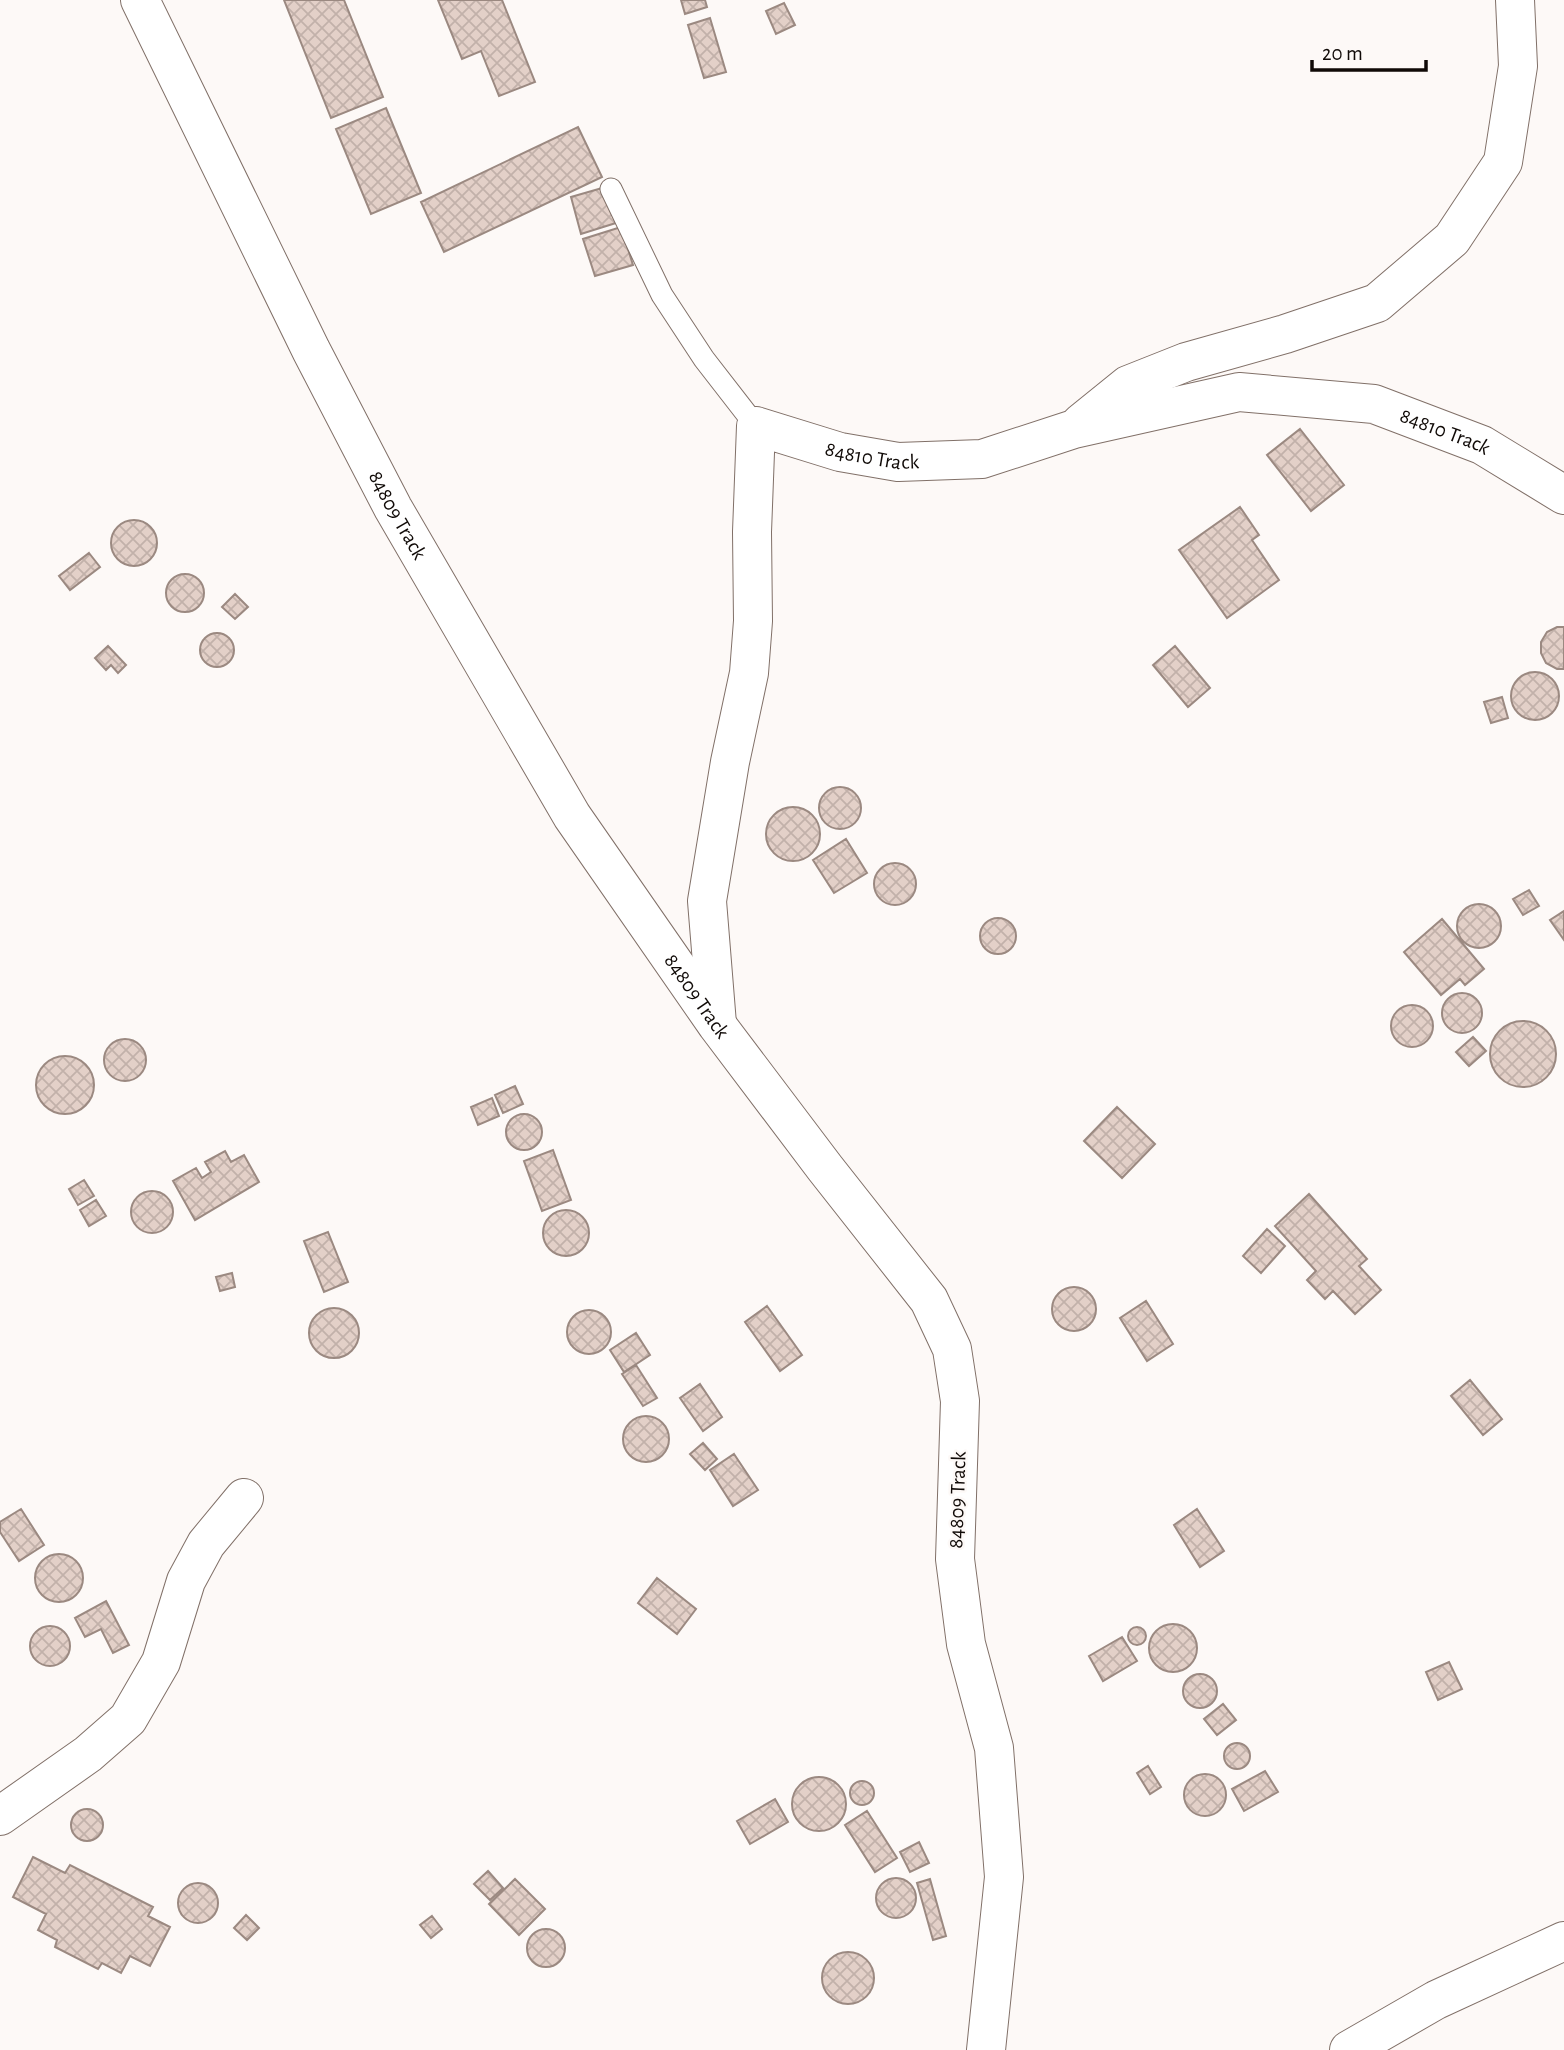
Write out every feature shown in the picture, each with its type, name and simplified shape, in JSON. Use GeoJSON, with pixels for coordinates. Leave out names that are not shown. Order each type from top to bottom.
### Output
{"type":"FeatureCollection","features":[{"type":"Feature","properties":{"kind":"street","name":"84809 Track"},"geometry":{"type":"LineString","coordinates":[[140,0],[311,350],[393,508],[572,816],[717,1025],[824,1168],[929,1300],[952,1349],[960,1401],[955,1559],[966,1644],[994,1748],[1004,1877],[986,2050]]}},
{"type":"Feature","properties":{"kind":"street"},"geometry":{"type":"LineString","coordinates":[[1074,429],[1128,385],[1186,362],[1285,334],[1377,303],[1452,239],[1503,162],[1518,66],[1515,0]]}},
{"type":"Feature","properties":{"kind":"street","name":"84810 Track"},"geometry":{"type":"LineString","coordinates":[[755,426],[840,452],[898,462],[982,459],[1074,429],[1239,392],[1374,404],[1482,445],[1564,495]]}},
{"type":"Feature","properties":{"kind":"street"},"geometry":{"type":"LineString","coordinates":[[717,1025],[707,901],[730,762],[749,673],[753,621],[755,426]]}},
{"type":"Feature","properties":{"kind":"street"},"geometry":{"type":"LineString","coordinates":[[0,1816],[88,1754],[128,1719],[161,1662],[186,1581],[206,1544],[244,1498]]}},
{"type":"Feature","properties":{"kind":"street"},"geometry":{"type":"LineString","coordinates":[[1349,2050],[1436,2000],[1564,1941]]}},
{"type":"Feature","properties":{"kind":"lane"},"geometry":{"type":"LineString","coordinates":[[611,189],[662,295],[704,359],[755,426]]}},
{"type":"Feature","properties":{"kind":"building"},"geometry":{"type":"Polygon","coordinates":[[[284,0],[344,0],[383,97],[331,118],[284,0]]]}},
{"type":"Feature","properties":{"kind":"building"},"geometry":{"type":"Polygon","coordinates":[[[438,0],[502,0],[535,82],[499,96],[481,51],[462,59],[438,0]]]}},
{"type":"Feature","properties":{"kind":"building"},"geometry":{"type":"Polygon","coordinates":[[[681,0],[705,0],[707,7],[685,14],[681,0]]]}},
{"type":"Feature","properties":{"kind":"building"},"geometry":{"type":"Polygon","coordinates":[[[784,3],[795,25],[776,34],[766,11],[784,3]]]}},
{"type":"Feature","properties":{"kind":"building"},"geometry":{"type":"Polygon","coordinates":[[[710,18],[726,72],[704,78],[688,25],[710,18]]]}},
{"type":"Feature","properties":{"kind":"building"},"geometry":{"type":"Polygon","coordinates":[[[386,108],[421,193],[371,214],[336,129],[386,108]]]}},
{"type":"Feature","properties":{"kind":"building"},"geometry":{"type":"Polygon","coordinates":[[[578,127],[602,177],[444,252],[421,202],[578,127]]]}},
{"type":"Feature","properties":{"kind":"building"},"geometry":{"type":"Polygon","coordinates":[[[609,186],[619,222],[581,234],[571,197],[609,186]]]}},
{"type":"Feature","properties":{"kind":"building"},"geometry":{"type":"Polygon","coordinates":[[[621,227],[633,265],[595,276],[583,239],[621,227]]]}},
{"type":"Feature","properties":{"kind":"building"},"geometry":{"type":"Polygon","coordinates":[[[1300,429],[1344,485],[1311,511],[1267,455],[1300,429]]]}},
{"type":"Feature","properties":{"kind":"building"},"geometry":{"type":"Polygon","coordinates":[[[1240,507],[1259,535],[1252,540],[1279,580],[1227,618],[1179,550],[1240,507]]]}},
{"type":"Feature","properties":{"kind":"building"},"geometry":{"type":"Polygon","coordinates":[[[134,520],[150,527],[157,543],[150,559],[134,566],[118,559],[111,543],[118,527],[134,520]]]}},
{"type":"Feature","properties":{"kind":"building"},"geometry":{"type":"Polygon","coordinates":[[[89,553],[100,567],[70,590],[59,576],[89,553]]]}},
{"type":"Feature","properties":{"kind":"building"},"geometry":{"type":"Polygon","coordinates":[[[185,574],[199,579],[204,593],[199,607],[185,612],[171,607],[166,593],[171,579],[185,574]]]}},
{"type":"Feature","properties":{"kind":"building"},"geometry":{"type":"Polygon","coordinates":[[[235,594],[248,607],[235,619],[222,607],[235,594]]]}},
{"type":"Feature","properties":{"kind":"building"},"geometry":{"type":"Polygon","coordinates":[[[1564,627],[1564,669],[1557,669],[1546,663],[1541,653],[1541,642],[1547,632],[1564,627]]]}},
{"type":"Feature","properties":{"kind":"building"},"geometry":{"type":"Polygon","coordinates":[[[217,633],[229,638],[234,650],[229,662],[217,667],[205,662],[200,650],[205,638],[217,633]]]}},
{"type":"Feature","properties":{"kind":"building"},"geometry":{"type":"Polygon","coordinates":[[[108,646],[126,665],[118,673],[111,665],[106,670],[95,658],[108,646]]]}},
{"type":"Feature","properties":{"kind":"building"},"geometry":{"type":"Polygon","coordinates":[[[1175,646],[1210,688],[1188,707],[1153,665],[1175,646]]]}},
{"type":"Feature","properties":{"kind":"building"},"geometry":{"type":"Polygon","coordinates":[[[1535,672],[1544,673],[1552,679],[1558,687],[1558,705],[1552,713],[1544,719],[1535,720],[1526,719],[1518,713],[1512,705],[1511,696],[1512,687],[1518,679],[1526,673],[1535,672]]]}},
{"type":"Feature","properties":{"kind":"building"},"geometry":{"type":"Polygon","coordinates":[[[1502,697],[1508,718],[1491,723],[1484,702],[1502,697]]]}},
{"type":"Feature","properties":{"kind":"building"},"geometry":{"type":"Polygon","coordinates":[[[840,787],[855,793],[861,808],[855,823],[840,829],[825,823],[819,808],[825,793],[840,787]]]}},
{"type":"Feature","properties":{"kind":"building"},"geometry":{"type":"Polygon","coordinates":[[[793,807],[812,815],[820,834],[812,853],[793,861],[774,853],[766,834],[774,815],[793,807]]]}},
{"type":"Feature","properties":{"kind":"building"},"geometry":{"type":"Polygon","coordinates":[[[846,839],[867,873],[834,893],[813,860],[846,839]]]}},
{"type":"Feature","properties":{"kind":"building"},"geometry":{"type":"Polygon","coordinates":[[[895,863],[910,869],[916,884],[910,899],[895,905],[880,899],[874,884],[880,869],[895,863]]]}},
{"type":"Feature","properties":{"kind":"building"},"geometry":{"type":"Polygon","coordinates":[[[1529,890],[1539,906],[1523,915],[1513,899],[1529,890]]]}},
{"type":"Feature","properties":{"kind":"building"},"geometry":{"type":"Polygon","coordinates":[[[1479,904],[1494,911],[1501,926],[1494,941],[1479,948],[1464,941],[1457,926],[1464,911],[1479,904]]]}},
{"type":"Feature","properties":{"kind":"building"},"geometry":{"type":"Polygon","coordinates":[[[1564,911],[1564,940],[1550,920],[1564,911]]]}},
{"type":"Feature","properties":{"kind":"building"},"geometry":{"type":"Polygon","coordinates":[[[998,918],[1011,923],[1016,936],[1011,949],[998,954],[985,949],[980,936],[985,923],[998,918]]]}},
{"type":"Feature","properties":{"kind":"building"},"geometry":{"type":"Polygon","coordinates":[[[1442,919],[1484,969],[1465,985],[1460,979],[1441,995],[1404,952],[1442,919]]]}},
{"type":"Feature","properties":{"kind":"building"},"geometry":{"type":"Polygon","coordinates":[[[1462,993],[1470,994],[1476,999],[1481,1005],[1481,1021],[1476,1027],[1470,1032],[1462,1033],[1454,1032],[1448,1027],[1443,1021],[1442,1013],[1443,1005],[1448,999],[1454,994],[1462,993]]]}},
{"type":"Feature","properties":{"kind":"building"},"geometry":{"type":"Polygon","coordinates":[[[1412,1005],[1427,1011],[1433,1026],[1427,1041],[1412,1047],[1397,1041],[1391,1026],[1397,1011],[1412,1005]]]}},
{"type":"Feature","properties":{"kind":"building"},"geometry":{"type":"Polygon","coordinates":[[[1523,1021],[1536,1024],[1546,1031],[1553,1041],[1556,1054],[1553,1067],[1546,1077],[1536,1084],[1523,1087],[1510,1084],[1500,1077],[1493,1067],[1490,1054],[1493,1041],[1500,1031],[1510,1024],[1523,1021]]]}},
{"type":"Feature","properties":{"kind":"building"},"geometry":{"type":"Polygon","coordinates":[[[1473,1037],[1486,1051],[1469,1066],[1456,1052],[1473,1037]]]}},
{"type":"Feature","properties":{"kind":"building"},"geometry":{"type":"Polygon","coordinates":[[[125,1039],[140,1045],[146,1060],[140,1075],[125,1081],[110,1075],[104,1060],[110,1045],[125,1039]]]}},
{"type":"Feature","properties":{"kind":"building"},"geometry":{"type":"Polygon","coordinates":[[[65,1056],[81,1061],[89,1069],[94,1085],[89,1101],[81,1109],[65,1114],[49,1109],[41,1101],[36,1085],[41,1069],[49,1061],[65,1056]]]}},
{"type":"Feature","properties":{"kind":"building"},"geometry":{"type":"Polygon","coordinates":[[[515,1086],[523,1104],[503,1113],[495,1095],[515,1086]]]}},
{"type":"Feature","properties":{"kind":"building"},"geometry":{"type":"Polygon","coordinates":[[[492,1098],[499,1116],[478,1125],[471,1107],[492,1098]]]}},
{"type":"Feature","properties":{"kind":"building"},"geometry":{"type":"Polygon","coordinates":[[[1117,1107],[1155,1144],[1122,1178],[1084,1141],[1117,1107]]]}},
{"type":"Feature","properties":{"kind":"building"},"geometry":{"type":"Polygon","coordinates":[[[524,1114],[537,1119],[542,1132],[537,1145],[524,1150],[511,1145],[506,1132],[511,1119],[524,1114]]]}},
{"type":"Feature","properties":{"kind":"building"},"geometry":{"type":"Polygon","coordinates":[[[553,1150],[571,1200],[542,1211],[524,1161],[553,1150]]]}},
{"type":"Feature","properties":{"kind":"building"},"geometry":{"type":"Polygon","coordinates":[[[225,1151],[231,1162],[244,1155],[259,1182],[195,1220],[173,1181],[196,1168],[202,1178],[211,1172],[205,1162],[225,1151]]]}},
{"type":"Feature","properties":{"kind":"building"},"geometry":{"type":"Polygon","coordinates":[[[84,1180],[94,1196],[78,1205],[69,1189],[84,1180]]]}},
{"type":"Feature","properties":{"kind":"building"},"geometry":{"type":"Polygon","coordinates":[[[152,1191],[167,1197],[173,1212],[167,1227],[152,1233],[137,1227],[131,1212],[137,1197],[152,1191]]]}},
{"type":"Feature","properties":{"kind":"building"},"geometry":{"type":"Polygon","coordinates":[[[1309,1194],[1367,1259],[1359,1266],[1381,1290],[1355,1314],[1333,1291],[1325,1299],[1307,1280],[1316,1271],[1275,1226],[1309,1194]]]}},
{"type":"Feature","properties":{"kind":"building"},"geometry":{"type":"Polygon","coordinates":[[[96,1200],[106,1216],[89,1226],[80,1210],[96,1200]]]}},
{"type":"Feature","properties":{"kind":"building"},"geometry":{"type":"Polygon","coordinates":[[[566,1210],[582,1217],[589,1233],[582,1249],[566,1256],[550,1249],[543,1233],[550,1217],[566,1210]]]}},
{"type":"Feature","properties":{"kind":"building"},"geometry":{"type":"Polygon","coordinates":[[[1267,1229],[1285,1246],[1261,1273],[1243,1256],[1267,1229]]]}},
{"type":"Feature","properties":{"kind":"building"},"geometry":{"type":"Polygon","coordinates":[[[328,1232],[348,1282],[324,1292],[304,1241],[328,1232]]]}},
{"type":"Feature","properties":{"kind":"building"},"geometry":{"type":"Polygon","coordinates":[[[232,1273],[235,1287],[220,1291],[216,1277],[232,1273]]]}},
{"type":"Feature","properties":{"kind":"building"},"geometry":{"type":"Polygon","coordinates":[[[1074,1287],[1090,1293],[1096,1309],[1090,1325],[1074,1331],[1058,1325],[1052,1309],[1058,1293],[1074,1287]]]}},
{"type":"Feature","properties":{"kind":"building"},"geometry":{"type":"Polygon","coordinates":[[[1146,1301],[1173,1344],[1147,1361],[1120,1318],[1146,1301]]]}},
{"type":"Feature","properties":{"kind":"building"},"geometry":{"type":"Polygon","coordinates":[[[767,1306],[802,1355],[780,1371],[745,1322],[767,1306]]]}},
{"type":"Feature","properties":{"kind":"building"},"geometry":{"type":"Polygon","coordinates":[[[334,1308],[352,1315],[359,1333],[352,1351],[334,1358],[316,1351],[309,1333],[316,1315],[334,1308]]]}},
{"type":"Feature","properties":{"kind":"building"},"geometry":{"type":"Polygon","coordinates":[[[589,1310],[598,1311],[605,1316],[610,1323],[610,1341],[605,1348],[598,1353],[589,1354],[580,1353],[573,1348],[568,1341],[567,1332],[568,1323],[573,1316],[580,1311],[589,1310]]]}},
{"type":"Feature","properties":{"kind":"building"},"geometry":{"type":"Polygon","coordinates":[[[636,1333],[650,1355],[624,1372],[610,1350],[636,1333]]]}},
{"type":"Feature","properties":{"kind":"building"},"geometry":{"type":"Polygon","coordinates":[[[636,1365],[657,1398],[643,1406],[622,1374],[636,1365]]]}},
{"type":"Feature","properties":{"kind":"building"},"geometry":{"type":"Polygon","coordinates":[[[1470,1380],[1502,1419],[1483,1435],[1451,1396],[1470,1380]]]}},
{"type":"Feature","properties":{"kind":"building"},"geometry":{"type":"Polygon","coordinates":[[[700,1384],[722,1417],[703,1431],[680,1398],[700,1384]]]}},
{"type":"Feature","properties":{"kind":"building"},"geometry":{"type":"Polygon","coordinates":[[[646,1416],[662,1423],[669,1439],[662,1455],[646,1462],[630,1455],[623,1439],[630,1423],[646,1416]]]}},
{"type":"Feature","properties":{"kind":"building"},"geometry":{"type":"Polygon","coordinates":[[[703,1443],[717,1459],[705,1470],[690,1454],[703,1443]]]}},
{"type":"Feature","properties":{"kind":"building"},"geometry":{"type":"Polygon","coordinates":[[[734,1454],[758,1490],[733,1506],[710,1470],[734,1454]]]}},
{"type":"Feature","properties":{"kind":"building"},"geometry":{"type":"Polygon","coordinates":[[[21,1509],[44,1545],[19,1561],[0,1532],[0,1522],[21,1509]]]}},
{"type":"Feature","properties":{"kind":"building"},"geometry":{"type":"Polygon","coordinates":[[[1197,1509],[1224,1551],[1200,1567],[1174,1525],[1197,1509]]]}},
{"type":"Feature","properties":{"kind":"building"},"geometry":{"type":"Polygon","coordinates":[[[59,1554],[76,1561],[83,1578],[76,1595],[59,1602],[42,1595],[35,1578],[42,1561],[59,1554]]]}},
{"type":"Feature","properties":{"kind":"building"},"geometry":{"type":"Polygon","coordinates":[[[657,1578],[696,1609],[677,1634],[638,1603],[657,1578]]]}},
{"type":"Feature","properties":{"kind":"building"},"geometry":{"type":"Polygon","coordinates":[[[106,1601],[129,1645],[113,1653],[101,1629],[85,1637],[75,1618],[106,1601]]]}},
{"type":"Feature","properties":{"kind":"building"},"geometry":{"type":"Polygon","coordinates":[[[1173,1624],[1190,1631],[1197,1648],[1190,1665],[1173,1672],[1156,1665],[1149,1648],[1156,1631],[1173,1624]]]}},
{"type":"Feature","properties":{"kind":"building"},"geometry":{"type":"Polygon","coordinates":[[[50,1626],[58,1627],[64,1632],[69,1638],[69,1654],[64,1660],[58,1665],[50,1666],[42,1665],[36,1660],[31,1654],[30,1646],[31,1638],[36,1632],[42,1627],[50,1626]]]}},
{"type":"Feature","properties":{"kind":"building"},"geometry":{"type":"Polygon","coordinates":[[[1137,1627],[1143,1630],[1146,1636],[1143,1642],[1137,1645],[1131,1642],[1128,1636],[1131,1630],[1137,1627]]]}},
{"type":"Feature","properties":{"kind":"building"},"geometry":{"type":"Polygon","coordinates":[[[1122,1637],[1137,1661],[1103,1681],[1089,1656],[1122,1637]]]}},
{"type":"Feature","properties":{"kind":"building"},"geometry":{"type":"Polygon","coordinates":[[[1449,1662],[1462,1689],[1438,1700],[1426,1672],[1449,1662]]]}},
{"type":"Feature","properties":{"kind":"building"},"geometry":{"type":"Polygon","coordinates":[[[1200,1674],[1212,1679],[1217,1691],[1212,1703],[1200,1708],[1188,1703],[1183,1691],[1188,1679],[1200,1674]]]}},
{"type":"Feature","properties":{"kind":"building"},"geometry":{"type":"Polygon","coordinates":[[[1223,1704],[1236,1720],[1217,1735],[1204,1719],[1223,1704]]]}},
{"type":"Feature","properties":{"kind":"building"},"geometry":{"type":"Polygon","coordinates":[[[1237,1743],[1246,1747],[1250,1756],[1246,1765],[1237,1769],[1228,1765],[1224,1756],[1228,1747],[1237,1743]]]}},
{"type":"Feature","properties":{"kind":"building"},"geometry":{"type":"Polygon","coordinates":[[[1148,1766],[1161,1787],[1150,1794],[1137,1773],[1148,1766]]]}},
{"type":"Feature","properties":{"kind":"building"},"geometry":{"type":"Polygon","coordinates":[[[1265,1771],[1278,1792],[1244,1811],[1232,1789],[1265,1771]]]}},
{"type":"Feature","properties":{"kind":"building"},"geometry":{"type":"Polygon","coordinates":[[[1205,1774],[1220,1780],[1226,1795],[1220,1810],[1205,1816],[1190,1810],[1184,1795],[1190,1780],[1205,1774]]]}},
{"type":"Feature","properties":{"kind":"building"},"geometry":{"type":"Polygon","coordinates":[[[824,1777],[834,1781],[842,1789],[846,1804],[842,1819],[834,1827],[814,1831],[804,1827],[796,1819],[792,1799],[796,1789],[804,1781],[824,1777]]]}},
{"type":"Feature","properties":{"kind":"building"},"geometry":{"type":"Polygon","coordinates":[[[862,1781],[871,1784],[874,1793],[871,1802],[862,1805],[853,1802],[850,1793],[853,1784],[862,1781]]]}},
{"type":"Feature","properties":{"kind":"building"},"geometry":{"type":"Polygon","coordinates":[[[775,1799],[788,1822],[750,1844],[737,1821],[775,1799]]]}},
{"type":"Feature","properties":{"kind":"building"},"geometry":{"type":"Polygon","coordinates":[[[87,1809],[98,1814],[103,1825],[98,1836],[87,1841],[76,1836],[71,1825],[76,1814],[87,1809]]]}},
{"type":"Feature","properties":{"kind":"building"},"geometry":{"type":"Polygon","coordinates":[[[867,1811],[897,1858],[875,1872],[845,1825],[867,1811]]]}},
{"type":"Feature","properties":{"kind":"building"},"geometry":{"type":"Polygon","coordinates":[[[919,1842],[929,1863],[910,1872],[900,1852],[919,1842]]]}},
{"type":"Feature","properties":{"kind":"building"},"geometry":{"type":"Polygon","coordinates":[[[33,1857],[65,1873],[70,1865],[153,1907],[148,1916],[170,1927],[150,1966],[130,1956],[121,1973],[102,1963],[98,1969],[55,1947],[57,1940],[38,1930],[46,1914],[13,1897],[33,1857]]]}},
{"type":"Feature","properties":{"kind":"building"},"geometry":{"type":"Polygon","coordinates":[[[488,1871],[503,1888],[490,1900],[474,1884],[488,1871]]]}},
{"type":"Feature","properties":{"kind":"building"},"geometry":{"type":"Polygon","coordinates":[[[896,1878],[904,1879],[910,1884],[915,1890],[915,1906],[910,1912],[904,1917],[896,1918],[888,1917],[882,1912],[877,1906],[876,1898],[877,1890],[882,1884],[888,1879],[896,1878]]]}},
{"type":"Feature","properties":{"kind":"building"},"geometry":{"type":"Polygon","coordinates":[[[515,1879],[545,1909],[519,1935],[489,1904],[515,1879]]]}},
{"type":"Feature","properties":{"kind":"building"},"geometry":{"type":"Polygon","coordinates":[[[930,1879],[946,1936],[933,1940],[917,1883],[930,1879]]]}},
{"type":"Feature","properties":{"kind":"building"},"geometry":{"type":"Polygon","coordinates":[[[198,1883],[212,1889],[218,1903],[212,1917],[198,1923],[184,1917],[178,1903],[184,1889],[198,1883]]]}},
{"type":"Feature","properties":{"kind":"building"},"geometry":{"type":"Polygon","coordinates":[[[246,1915],[259,1928],[247,1940],[234,1928],[246,1915]]]}},
{"type":"Feature","properties":{"kind":"building"},"geometry":{"type":"Polygon","coordinates":[[[432,1916],[442,1929],[431,1938],[420,1925],[432,1916]]]}},
{"type":"Feature","properties":{"kind":"building"},"geometry":{"type":"Polygon","coordinates":[[[546,1929],[559,1935],[565,1948],[559,1961],[546,1967],[533,1961],[527,1948],[533,1935],[546,1929]]]}},
{"type":"Feature","properties":{"kind":"building"},"geometry":{"type":"Polygon","coordinates":[[[848,1952],[858,1954],[866,1960],[872,1968],[872,1988],[866,1996],[858,2002],[848,2004],[838,2002],[830,1996],[824,1988],[822,1978],[824,1968],[830,1960],[838,1954],[848,1952]]]}}]}
